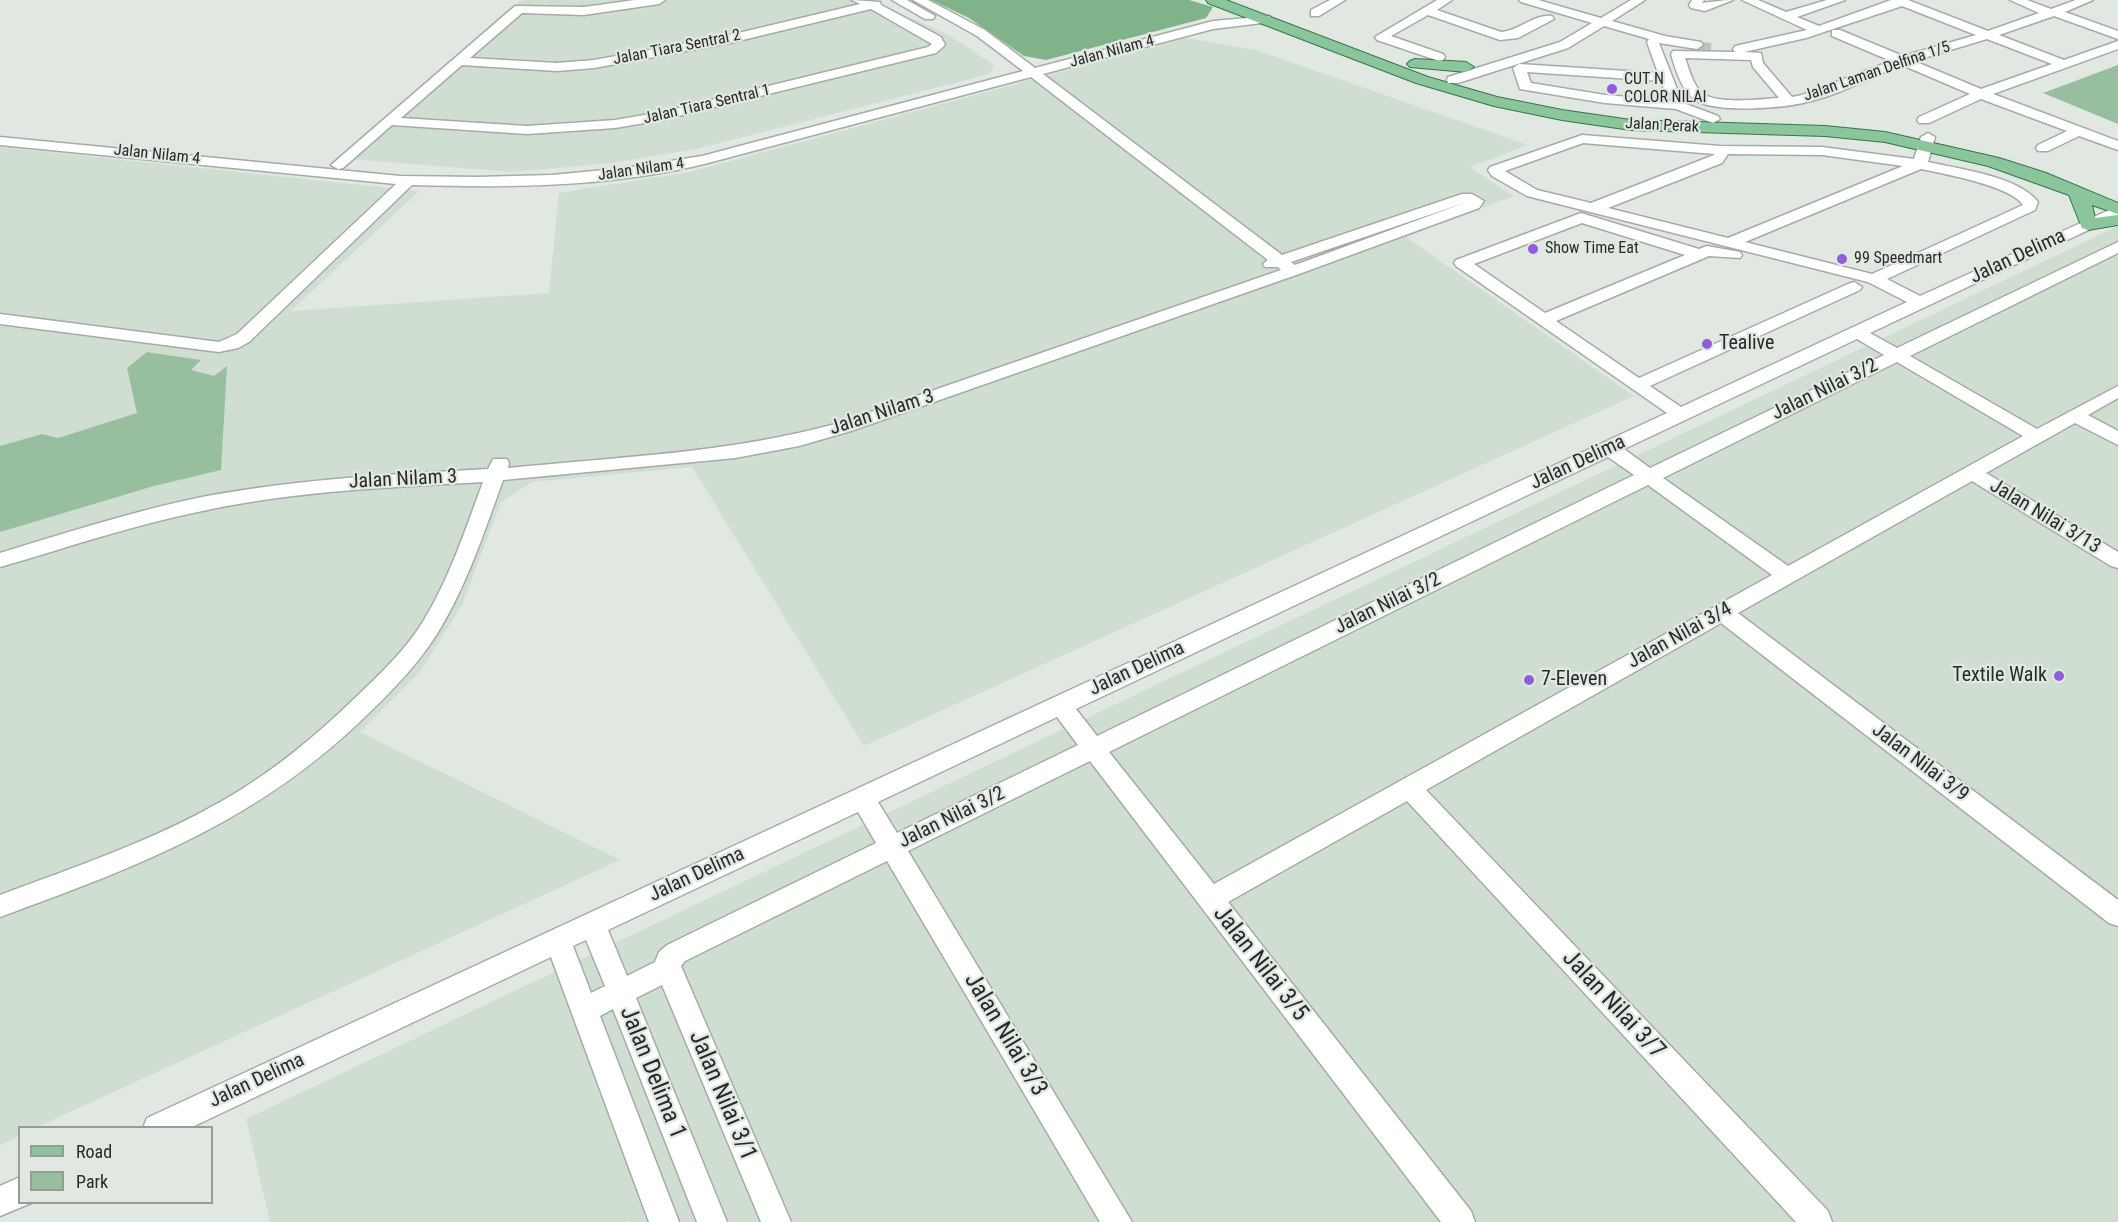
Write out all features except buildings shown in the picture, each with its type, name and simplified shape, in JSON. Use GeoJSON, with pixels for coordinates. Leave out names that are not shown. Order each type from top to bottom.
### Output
{"type":"FeatureCollection","features":[{"type":"Feature","properties":{"kind":"main road"},"geometry":{"type":"LineString","coordinates":[[1246,0],[1415,64],[1446,78],[1449,85],[1489,95]]}},
{"type":"Feature","properties":{"kind":"main road","name":"Jalan Perak"},"geometry":{"type":"LineString","coordinates":[[1219,2],[1422,80],[1562,115],[1615,123],[1665,127],[1926,134],[2118,210]]}},
{"type":"Feature","properties":{"kind":"main road"},"geometry":{"type":"LineString","coordinates":[[1349,51],[1417,74],[1446,78]]}},
{"type":"Feature","properties":{"kind":"main road"},"geometry":{"type":"LineString","coordinates":[[1415,64],[1473,69],[1477,81],[1489,95]]}},
{"type":"Feature","properties":{"kind":"main road","name":"Jalan Perak"},"geometry":{"type":"LineString","coordinates":[[1489,95],[1600,112],[1663,118],[1852,124],[1926,134],[2046,170],[2118,199]]}},
{"type":"Feature","properties":{"kind":"main road"},"geometry":{"type":"LineString","coordinates":[[2076,192],[2084,203],[2084,216],[2088,224],[2118,220]]}},
{"type":"Feature","properties":{"kind":"street"},"geometry":{"type":"LineString","coordinates":[[338,165],[519,9],[584,11],[659,0]]}},
{"type":"Feature","properties":{"kind":"street"},"geometry":{"type":"LineString","coordinates":[[858,0],[873,5]]}},
{"type":"Feature","properties":{"kind":"street","name":"Jalan Tiara Sentral 2"},"geometry":{"type":"LineString","coordinates":[[459,61],[557,67],[593,64],[729,40],[891,0]]}},
{"type":"Feature","properties":{"kind":"street"},"geometry":{"type":"LineString","coordinates":[[898,0],[951,27],[1025,73]]}},
{"type":"Feature","properties":{"kind":"street"},"geometry":{"type":"LineString","coordinates":[[919,0],[981,33],[1025,73],[1280,268]]}},
{"type":"Feature","properties":{"kind":"street"},"geometry":{"type":"LineString","coordinates":[[1315,13],[1339,0]]}},
{"type":"Feature","properties":{"kind":"street"},"geometry":{"type":"LineString","coordinates":[[1439,57],[1381,37],[1446,0]]}},
{"type":"Feature","properties":{"kind":"street"},"geometry":{"type":"LineString","coordinates":[[1525,0],[1655,40],[1704,48],[1754,47],[1889,0]]}},
{"type":"Feature","properties":{"kind":"street"},"geometry":{"type":"LineString","coordinates":[[1446,78],[1552,49],[1594,21],[1618,0]]}},
{"type":"Feature","properties":{"kind":"street"},"geometry":{"type":"LineString","coordinates":[[1594,21],[1639,0]]}},
{"type":"Feature","properties":{"kind":"street"},"geometry":{"type":"LineString","coordinates":[[1698,0],[1695,4],[1702,7],[1727,0]]}},
{"type":"Feature","properties":{"kind":"street"},"geometry":{"type":"LineString","coordinates":[[1748,0],[1813,28],[1902,4],[2062,64]]}},
{"type":"Feature","properties":{"kind":"street"},"geometry":{"type":"LineString","coordinates":[[1786,16],[1839,0]]}},
{"type":"Feature","properties":{"kind":"street"},"geometry":{"type":"LineString","coordinates":[[2016,0],[2118,35]]}},
{"type":"Feature","properties":{"kind":"street","name":"Jalan Laman Delfina 1/5"},"geometry":{"type":"LineString","coordinates":[[1757,56],[1679,53],[1677,56],[1698,96],[1710,102],[1789,102],[1805,99],[1901,61],[1988,35],[2087,0]]}},
{"type":"Feature","properties":{"kind":"street","name":"Jalan Nilam 4"},"geometry":{"type":"LineString","coordinates":[[0,141],[409,180],[465,183],[573,180],[703,160],[1025,73],[1212,20],[1220,16],[1219,2]]}},
{"type":"Feature","properties":{"kind":"street"},"geometry":{"type":"LineString","coordinates":[[1789,102],[1757,64],[1757,56],[1836,33],[1902,4]]}},
{"type":"Feature","properties":{"kind":"street","name":"Jalan Tiara Sentral 1"},"geometry":{"type":"LineString","coordinates":[[389,121],[527,130],[615,124],[662,116],[766,92],[938,47],[938,40],[873,5]]}},
{"type":"Feature","properties":{"kind":"street"},"geometry":{"type":"LineString","coordinates":[[1427,11],[1500,36],[1514,35],[1548,19]]}},
{"type":"Feature","properties":{"kind":"street","name":"Jalan Nilam 4"},"geometry":{"type":"LineString","coordinates":[[0,132],[415,174],[516,176],[625,166],[707,152],[1213,25],[1266,19]]}},
{"type":"Feature","properties":{"kind":"street"},"geometry":{"type":"LineString","coordinates":[[1836,33],[1981,94],[2118,146]]}},
{"type":"Feature","properties":{"kind":"street"},"geometry":{"type":"LineString","coordinates":[[1655,40],[1666,80],[1678,105],[1676,111],[1663,118]]}},
{"type":"Feature","properties":{"kind":"street"},"geometry":{"type":"LineString","coordinates":[[1920,164],[1926,134],[1981,94],[2118,45]]}},
{"type":"Feature","properties":{"kind":"street"},"geometry":{"type":"LineString","coordinates":[[1666,80],[1519,68],[1525,86],[1605,99],[1678,105],[1713,119]]}},
{"type":"Feature","properties":{"kind":"street"},"geometry":{"type":"LineString","coordinates":[[1543,69],[1553,91]]}},
{"type":"Feature","properties":{"kind":"street"},"geometry":{"type":"LineString","coordinates":[[1562,115],[1582,124],[1584,128],[1582,139]]}},
{"type":"Feature","properties":{"kind":"street"},"geometry":{"type":"LineString","coordinates":[[1598,141],[1600,127],[1615,123]]}},
{"type":"Feature","properties":{"kind":"street"},"geometry":{"type":"LineString","coordinates":[[2043,148],[2079,131]]}},
{"type":"Feature","properties":{"kind":"street"},"geometry":{"type":"LineString","coordinates":[[1874,279],[2030,207],[2031,202],[2020,193],[1987,180],[1920,164],[1822,151],[1720,150],[1582,139],[1495,171],[1532,193],[1874,279],[1912,306]]}},
{"type":"Feature","properties":{"kind":"street"},"geometry":{"type":"LineString","coordinates":[[1593,208],[1717,160],[1721,156],[1720,150]]}},
{"type":"Feature","properties":{"kind":"street"},"geometry":{"type":"LineString","coordinates":[[1731,242],[1920,164]]}},
{"type":"Feature","properties":{"kind":"street"},"geometry":{"type":"LineString","coordinates":[[0,319],[219,347],[232,344],[243,338],[409,180]]}},
{"type":"Feature","properties":{"kind":"street"},"geometry":{"type":"LineString","coordinates":[[1467,197],[1477,201],[1474,205],[1280,268],[1467,197]]}},
{"type":"Feature","properties":{"kind":"street","name":"Jalan Delima"},"geometry":{"type":"LineString","coordinates":[[161,1126],[2118,210]]}},
{"type":"Feature","properties":{"kind":"street"},"geometry":{"type":"LineString","coordinates":[[1681,415],[1462,263],[1581,218],[1699,254]]}},
{"type":"Feature","properties":{"kind":"street","name":"Jalan Nilai 3/2"},"geometry":{"type":"LineString","coordinates":[[668,969],[668,961],[676,953],[2118,247]]}},
{"type":"Feature","properties":{"kind":"street"},"geometry":{"type":"LineString","coordinates":[[1543,320],[1710,250],[1854,286],[1912,306]]}},
{"type":"Feature","properties":{"kind":"street","name":"Jalan Nilam 3"},"geometry":{"type":"LineString","coordinates":[[0,560],[104,528],[207,502],[347,483],[498,469],[735,452],[799,440],[845,427],[1280,268]]}},
{"type":"Feature","properties":{"kind":"street"},"geometry":{"type":"LineString","coordinates":[[1637,385],[1854,286]]}},
{"type":"Feature","properties":{"kind":"street"},"geometry":{"type":"LineString","coordinates":[[1857,332],[2036,436]]}},
{"type":"Feature","properties":{"kind":"street","name":"Jalan Nilai 3/4"},"geometry":{"type":"LineString","coordinates":[[1210,899],[2118,391]]}},
{"type":"Feature","properties":{"kind":"street"},"geometry":{"type":"LineString","coordinates":[[2074,415],[2118,439]]}},
{"type":"Feature","properties":{"kind":"street"},"geometry":{"type":"LineString","coordinates":[[1609,448],[1787,576]]}},
{"type":"Feature","properties":{"kind":"street"},"geometry":{"type":"LineString","coordinates":[[0,906],[163,841],[230,808],[287,769],[343,725],[388,681],[430,628],[453,586],[498,469]]}},
{"type":"Feature","properties":{"kind":"street","name":"Jalan Nilam 3"},"geometry":{"type":"LineString","coordinates":[[0,550],[151,505],[266,479],[330,471],[498,469]]}},
{"type":"Feature","properties":{"kind":"street","name":"Jalan Nilai 3/13"},"geometry":{"type":"LineString","coordinates":[[1972,473],[2118,561]]}},
{"type":"Feature","properties":{"kind":"street","name":"Jalan Nilai 3/9"},"geometry":{"type":"LineString","coordinates":[[1722,612],[2118,915]]}},
{"type":"Feature","properties":{"kind":"street","name":"Jalan Nilai 3/5"},"geometry":{"type":"LineString","coordinates":[[1060,705],[1460,1222]]}},
{"type":"Feature","properties":{"kind":"street","name":"Jalan Nilai 3/7"},"geometry":{"type":"LineString","coordinates":[[1409,788],[1817,1222]]}},
{"type":"Feature","properties":{"kind":"street","name":"Jalan Nilai 3/3"},"geometry":{"type":"LineString","coordinates":[[862,797],[1117,1222]]}},
{"type":"Feature","properties":{"kind":"street","name":"Jalan Delima 1"},"geometry":{"type":"LineString","coordinates":[[593,924],[712,1222]]}},
{"type":"Feature","properties":{"kind":"street","name":"Jalan Delima 1"},"geometry":{"type":"LineString","coordinates":[[558,940],[664,1222]]}},
{"type":"Feature","properties":{"kind":"street"},"geometry":{"type":"LineString","coordinates":[[584,1010],[668,969]]}},
{"type":"Feature","properties":{"kind":"street","name":"Jalan Nilai 3/1"},"geometry":{"type":"LineString","coordinates":[[668,969],[776,1222]]}},
{"type":"Feature","properties":{"kind":"street"},"geometry":{"type":"LineString","coordinates":[[0,1201],[18,1193]]}},
{"type":"Feature","properties":{"kind":"shaded area"},"geometry":{"type":"Polygon","coordinates":[[[522,0],[871,0],[949,35],[994,65],[990,74],[696,149],[613,163],[512,172],[337,158],[522,0]]]}},
{"type":"Feature","properties":{"kind":"shaded area"},"geometry":{"type":"Polygon","coordinates":[[[1186,38],[1256,50],[1528,145],[1470,167],[1514,196],[1406,237],[1634,396],[864,746],[692,467],[532,482],[501,502],[462,605],[420,672],[360,732],[620,860],[39,1126],[18,1126],[18,1136],[0,1145],[0,147],[419,191],[291,311],[549,293],[559,193],[690,172],[1186,38]]]}},
{"type":"Feature","properties":{"kind":"shaded area"},"geometry":{"type":"Polygon","coordinates":[[[2118,226],[2118,1222],[631,1222],[630,1220],[626,1222],[270,1222],[246,1119],[2118,226]]]}},
{"type":"Feature","properties":{"kind":"green space"},"geometry":{"type":"Polygon","coordinates":[[[931,0],[1189,0],[1213,7],[1206,18],[1046,60],[1024,56],[969,18],[931,0]]]}},
{"type":"Feature","properties":{"kind":"green space"},"geometry":{"type":"Polygon","coordinates":[[[2118,65],[2118,124],[2043,93],[2118,65]]]}},
{"type":"Feature","properties":{"kind":"green space"},"geometry":{"type":"Polygon","coordinates":[[[147,352],[201,360],[191,370],[214,376],[227,366],[221,470],[154,486],[0,532],[0,446],[42,434],[58,438],[137,413],[127,368],[147,352]]]}},
{"type":"Feature","properties":{"kind":"tunnel"},"geometry":{"type":"LineString","coordinates":[[1699,49],[1711,50]]}},
{"type":"Feature","properties":{"kind":"place","name":"CUT N COLOR NILAI"},"geometry":{"type":"Point","coordinates":[1612,89]}},
{"type":"Feature","properties":{"kind":"place","name":"Show Time Eat"},"geometry":{"type":"Point","coordinates":[1533,249]}},
{"type":"Feature","properties":{"kind":"place","name":"99 Speedmart"},"geometry":{"type":"Point","coordinates":[1842,259]}},
{"type":"Feature","properties":{"kind":"place","name":"Tealive"},"geometry":{"type":"Point","coordinates":[1707,344]}},
{"type":"Feature","properties":{"kind":"place","name":"Textile Walk"},"geometry":{"type":"Point","coordinates":[2059,676]}},
{"type":"Feature","properties":{"kind":"place","name":"7-Eleven"},"geometry":{"type":"Point","coordinates":[1529,680]}}]}
